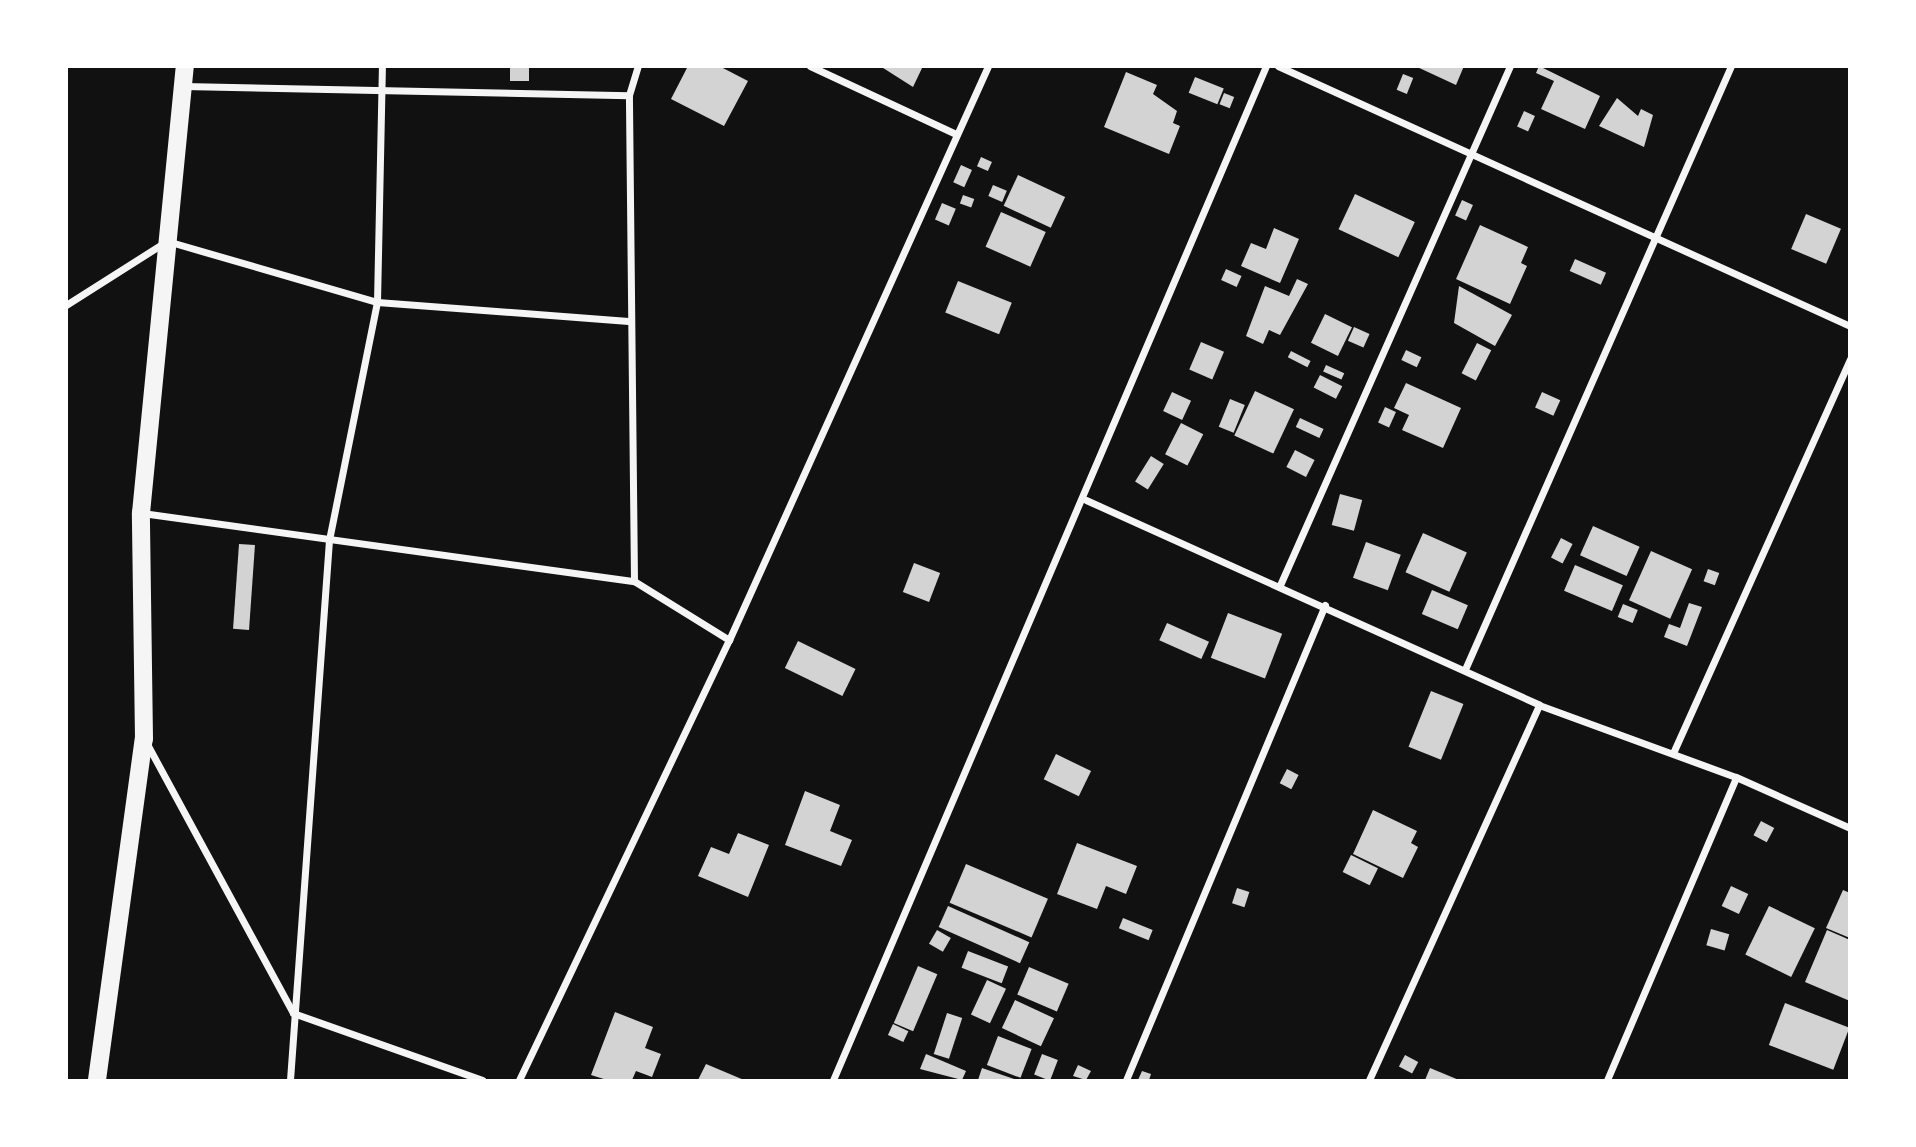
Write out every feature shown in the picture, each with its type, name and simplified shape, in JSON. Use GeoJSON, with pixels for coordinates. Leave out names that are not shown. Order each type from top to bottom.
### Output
{"type":"FeatureCollection","features":[{"type":"Feature","properties":{"kind":"main road"},"geometry":{"type":"LineString","coordinates":[[97,1080],[144,739],[141,513],[185,66]]}},
{"type":"Feature","properties":{"kind":"street"},"geometry":{"type":"LineString","coordinates":[[290,1080],[329,540],[377,302],[382,66]]}},
{"type":"Feature","properties":{"kind":"street"},"geometry":{"type":"LineString","coordinates":[[634,581],[628,321],[629,95],[638,66]]}},
{"type":"Feature","properties":{"kind":"street"},"geometry":{"type":"LineString","coordinates":[[810,66],[956,134]]}},
{"type":"Feature","properties":{"kind":"street"},"geometry":{"type":"LineString","coordinates":[[519,1080],[729,640],[988,66]]}},
{"type":"Feature","properties":{"kind":"street"},"geometry":{"type":"LineString","coordinates":[[833,1080],[1086,500],[1266,66]]}},
{"type":"Feature","properties":{"kind":"street"},"geometry":{"type":"LineString","coordinates":[[1278,66],[1471,159],[1656,236],[1850,326]]}},
{"type":"Feature","properties":{"kind":"street"},"geometry":{"type":"LineString","coordinates":[[1280,585],[1510,66]]}},
{"type":"Feature","properties":{"kind":"street"},"geometry":{"type":"LineString","coordinates":[[1466,667],[1731,66]]}},
{"type":"Feature","properties":{"kind":"street"},"geometry":{"type":"LineString","coordinates":[[183,86],[629,95]]}},
{"type":"Feature","properties":{"kind":"street"},"geometry":{"type":"LineString","coordinates":[[66,305],[167,241],[377,302],[628,321]]}},
{"type":"Feature","properties":{"kind":"street"},"geometry":{"type":"LineString","coordinates":[[1673,753],[1850,359]]}},
{"type":"Feature","properties":{"kind":"street"},"geometry":{"type":"LineString","coordinates":[[1086,500],[1466,667],[1539,705],[1736,777],[1850,828]]}},
{"type":"Feature","properties":{"kind":"street"},"geometry":{"type":"LineString","coordinates":[[141,513],[634,581],[729,640]]}},
{"type":"Feature","properties":{"kind":"street"},"geometry":{"type":"LineString","coordinates":[[1126,1080],[1325,605]]}},
{"type":"Feature","properties":{"kind":"street"},"geometry":{"type":"LineString","coordinates":[[1369,1080],[1539,705]]}},
{"type":"Feature","properties":{"kind":"street"},"geometry":{"type":"LineString","coordinates":[[144,739],[293,1013],[482,1080]]}},
{"type":"Feature","properties":{"kind":"street"},"geometry":{"type":"LineString","coordinates":[[1607,1080],[1736,777]]}},
{"type":"Feature","properties":{"kind":"building"},"geometry":{"type":"Polygon","coordinates":[[[510,66],[529,66],[529,81],[510,81],[510,66]]]}},
{"type":"Feature","properties":{"kind":"building"},"geometry":{"type":"Polygon","coordinates":[[[688,66],[719,66],[748,81],[724,126],[671,99],[688,66]]]}},
{"type":"Feature","properties":{"kind":"building"},"geometry":{"type":"Polygon","coordinates":[[[880,66],[923,66],[913,87],[880,66]]]}},
{"type":"Feature","properties":{"kind":"building"},"geometry":{"type":"Polygon","coordinates":[[[1415,66],[1464,66],[1456,85],[1415,66]]]}},
{"type":"Feature","properties":{"kind":"building"},"geometry":{"type":"Polygon","coordinates":[[[1539,66],[1600,96],[1585,129],[1541,109],[1554,81],[1536,73],[1539,66]]]}},
{"type":"Feature","properties":{"kind":"building"},"geometry":{"type":"Polygon","coordinates":[[[1126,72],[1157,85],[1153,94],[1177,111],[1173,123],[1180,126],[1169,154],[1104,127],[1126,72]]]}},
{"type":"Feature","properties":{"kind":"building"},"geometry":{"type":"Polygon","coordinates":[[[1403,74],[1413,78],[1407,94],[1397,90],[1403,74]]]}},
{"type":"Feature","properties":{"kind":"building"},"geometry":{"type":"Polygon","coordinates":[[[1195,77],[1224,89],[1217,104],[1189,93],[1195,77]]]}},
{"type":"Feature","properties":{"kind":"building"},"geometry":{"type":"Polygon","coordinates":[[[1224,93],[1234,97],[1230,108],[1220,104],[1224,93]]]}},
{"type":"Feature","properties":{"kind":"building"},"geometry":{"type":"Polygon","coordinates":[[[1617,98],[1638,116],[1641,109],[1653,115],[1644,147],[1599,126],[1617,98]]]}},
{"type":"Feature","properties":{"kind":"building"},"geometry":{"type":"Polygon","coordinates":[[[1524,111],[1535,116],[1528,131],[1517,127],[1524,111]]]}},
{"type":"Feature","properties":{"kind":"building"},"geometry":{"type":"Polygon","coordinates":[[[981,157],[992,162],[988,171],[977,166],[981,157]]]}},
{"type":"Feature","properties":{"kind":"building"},"geometry":{"type":"Polygon","coordinates":[[[961,165],[972,170],[964,187],[953,182],[961,165]]]}},
{"type":"Feature","properties":{"kind":"building"},"geometry":{"type":"Polygon","coordinates":[[[1018,175],[1065,197],[1051,228],[1004,206],[1018,175]]]}},
{"type":"Feature","properties":{"kind":"building"},"geometry":{"type":"Polygon","coordinates":[[[993,185],[1007,191],[1002,202],[988,196],[993,185]]]}},
{"type":"Feature","properties":{"kind":"building"},"geometry":{"type":"Polygon","coordinates":[[[1355,194],[1415,222],[1398,257],[1339,229],[1355,194]]]}},
{"type":"Feature","properties":{"kind":"building"},"geometry":{"type":"Polygon","coordinates":[[[963,195],[974,199],[971,208],[960,203],[963,195]]]}},
{"type":"Feature","properties":{"kind":"building"},"geometry":{"type":"Polygon","coordinates":[[[1462,200],[1473,205],[1466,220],[1455,216],[1462,200]]]}},
{"type":"Feature","properties":{"kind":"building"},"geometry":{"type":"Polygon","coordinates":[[[942,203],[956,209],[949,225],[935,220],[942,203]]]}},
{"type":"Feature","properties":{"kind":"building"},"geometry":{"type":"Polygon","coordinates":[[[1001,212],[1046,232],[1030,267],[986,247],[1001,212]]]}},
{"type":"Feature","properties":{"kind":"building"},"geometry":{"type":"Polygon","coordinates":[[[1806,214],[1841,229],[1826,264],[1791,249],[1806,214]]]}},
{"type":"Feature","properties":{"kind":"building"},"geometry":{"type":"Polygon","coordinates":[[[1480,225],[1528,247],[1521,263],[1527,266],[1510,304],[1456,279],[1480,225]]]}},
{"type":"Feature","properties":{"kind":"building"},"geometry":{"type":"Polygon","coordinates":[[[1274,228],[1299,239],[1280,283],[1241,266],[1251,243],[1266,249],[1274,228]]]}},
{"type":"Feature","properties":{"kind":"building"},"geometry":{"type":"Polygon","coordinates":[[[1575,259],[1606,273],[1601,285],[1570,271],[1575,259]]]}},
{"type":"Feature","properties":{"kind":"building"},"geometry":{"type":"Polygon","coordinates":[[[1226,269],[1242,276],[1237,287],[1221,280],[1226,269]]]}},
{"type":"Feature","properties":{"kind":"building"},"geometry":{"type":"Polygon","coordinates":[[[1297,279],[1308,284],[1280,335],[1269,330],[1263,344],[1246,336],[1265,286],[1289,296],[1297,279]]]}},
{"type":"Feature","properties":{"kind":"building"},"geometry":{"type":"Polygon","coordinates":[[[958,281],[1012,303],[999,334],[945,313],[958,281]]]}},
{"type":"Feature","properties":{"kind":"building"},"geometry":{"type":"Polygon","coordinates":[[[1459,286],[1512,315],[1495,346],[1454,323],[1459,286]]]}},
{"type":"Feature","properties":{"kind":"building"},"geometry":{"type":"Polygon","coordinates":[[[1325,314],[1352,327],[1338,356],[1311,343],[1325,314]]]}},
{"type":"Feature","properties":{"kind":"building"},"geometry":{"type":"Polygon","coordinates":[[[1354,327],[1370,334],[1363,348],[1348,341],[1354,327]]]}},
{"type":"Feature","properties":{"kind":"building"},"geometry":{"type":"Polygon","coordinates":[[[1201,342],[1224,352],[1212,379],[1189,370],[1201,342]]]}},
{"type":"Feature","properties":{"kind":"building"},"geometry":{"type":"Polygon","coordinates":[[[1477,343],[1491,350],[1476,381],[1462,373],[1477,343]]]}},
{"type":"Feature","properties":{"kind":"building"},"geometry":{"type":"Polygon","coordinates":[[[1406,350],[1421,357],[1417,367],[1401,360],[1406,350]]]}},
{"type":"Feature","properties":{"kind":"building"},"geometry":{"type":"Polygon","coordinates":[[[1291,351],[1311,361],[1307,367],[1288,357],[1291,351]]]}},
{"type":"Feature","properties":{"kind":"building"},"geometry":{"type":"Polygon","coordinates":[[[1326,365],[1344,373],[1341,380],[1323,371],[1326,365]]]}},
{"type":"Feature","properties":{"kind":"building"},"geometry":{"type":"Polygon","coordinates":[[[1320,375],[1342,386],[1336,399],[1314,387],[1320,375]]]}},
{"type":"Feature","properties":{"kind":"building"},"geometry":{"type":"Polygon","coordinates":[[[1406,383],[1461,408],[1443,448],[1402,430],[1409,415],[1394,408],[1406,383]]]}},
{"type":"Feature","properties":{"kind":"building"},"geometry":{"type":"Polygon","coordinates":[[[1255,391],[1294,409],[1273,454],[1234,435],[1255,391]]]}},
{"type":"Feature","properties":{"kind":"building"},"geometry":{"type":"Polygon","coordinates":[[[1172,392],[1191,401],[1182,420],[1163,411],[1172,392]]]}},
{"type":"Feature","properties":{"kind":"building"},"geometry":{"type":"Polygon","coordinates":[[[1542,392],[1560,400],[1553,416],[1535,408],[1542,392]]]}},
{"type":"Feature","properties":{"kind":"building"},"geometry":{"type":"Polygon","coordinates":[[[1230,399],[1245,405],[1234,433],[1219,427],[1230,399]]]}},
{"type":"Feature","properties":{"kind":"building"},"geometry":{"type":"Polygon","coordinates":[[[1385,407],[1396,412],[1389,427],[1378,423],[1385,407]]]}},
{"type":"Feature","properties":{"kind":"building"},"geometry":{"type":"Polygon","coordinates":[[[1300,418],[1324,429],[1319,438],[1296,427],[1300,418]]]}},
{"type":"Feature","properties":{"kind":"building"},"geometry":{"type":"Polygon","coordinates":[[[1181,423],[1203,434],[1187,466],[1165,454],[1181,423]]]}},
{"type":"Feature","properties":{"kind":"building"},"geometry":{"type":"Polygon","coordinates":[[[1295,450],[1315,460],[1306,477],[1286,467],[1295,450]]]}},
{"type":"Feature","properties":{"kind":"building"},"geometry":{"type":"Polygon","coordinates":[[[1151,456],[1164,464],[1148,489],[1135,481],[1151,456]]]}},
{"type":"Feature","properties":{"kind":"building"},"geometry":{"type":"Polygon","coordinates":[[[1340,494],[1362,500],[1354,531],[1332,525],[1340,494]]]}},
{"type":"Feature","properties":{"kind":"building"},"geometry":{"type":"Polygon","coordinates":[[[1593,526],[1640,547],[1627,576],[1580,555],[1593,526]]]}},
{"type":"Feature","properties":{"kind":"building"},"geometry":{"type":"Polygon","coordinates":[[[1423,533],[1467,553],[1449,592],[1406,572],[1423,533]]]}},
{"type":"Feature","properties":{"kind":"building"},"geometry":{"type":"Polygon","coordinates":[[[1561,538],[1573,544],[1563,564],[1551,558],[1561,538]]]}},
{"type":"Feature","properties":{"kind":"building"},"geometry":{"type":"Polygon","coordinates":[[[1366,542],[1401,555],[1388,590],[1353,578],[1366,542]]]}},
{"type":"Feature","properties":{"kind":"building"},"geometry":{"type":"Polygon","coordinates":[[[239,544],[255,545],[249,630],[233,629],[239,544]]]}},
{"type":"Feature","properties":{"kind":"building"},"geometry":{"type":"Polygon","coordinates":[[[1651,551],[1692,569],[1670,619],[1629,600],[1651,551]]]}},
{"type":"Feature","properties":{"kind":"building"},"geometry":{"type":"Polygon","coordinates":[[[914,563],[940,573],[929,602],[903,592],[914,563]]]}},
{"type":"Feature","properties":{"kind":"building"},"geometry":{"type":"Polygon","coordinates":[[[1575,565],[1623,585],[1612,611],[1564,591],[1575,565]]]}},
{"type":"Feature","properties":{"kind":"building"},"geometry":{"type":"Polygon","coordinates":[[[1708,569],[1719,573],[1715,585],[1704,581],[1708,569]]]}},
{"type":"Feature","properties":{"kind":"building"},"geometry":{"type":"Polygon","coordinates":[[[1432,590],[1468,605],[1458,629],[1422,614],[1432,590]]]}},
{"type":"Feature","properties":{"kind":"building"},"geometry":{"type":"Polygon","coordinates":[[[1689,603],[1702,607],[1687,646],[1664,637],[1669,624],[1680,628],[1689,603]]]}},
{"type":"Feature","properties":{"kind":"building"},"geometry":{"type":"Polygon","coordinates":[[[1623,604],[1638,610],[1633,623],[1618,617],[1623,604]]]}},
{"type":"Feature","properties":{"kind":"building"},"geometry":{"type":"Polygon","coordinates":[[[1228,613],[1282,634],[1265,679],[1211,658],[1228,613]]]}},
{"type":"Feature","properties":{"kind":"building"},"geometry":{"type":"Polygon","coordinates":[[[1167,623],[1209,642],[1201,659],[1159,640],[1167,623]]]}},
{"type":"Feature","properties":{"kind":"building"},"geometry":{"type":"Polygon","coordinates":[[[798,641],[856,669],[842,696],[785,668],[798,641]]]}},
{"type":"Feature","properties":{"kind":"building"},"geometry":{"type":"Polygon","coordinates":[[[1431,691],[1463,704],[1441,760],[1409,747],[1431,691]]]}},
{"type":"Feature","properties":{"kind":"building"},"geometry":{"type":"Polygon","coordinates":[[[1056,754],[1091,771],[1079,796],[1044,779],[1056,754]]]}},
{"type":"Feature","properties":{"kind":"building"},"geometry":{"type":"Polygon","coordinates":[[[1287,769],[1299,775],[1291,789],[1280,783],[1287,769]]]}},
{"type":"Feature","properties":{"kind":"building"},"geometry":{"type":"Polygon","coordinates":[[[805,791],[840,805],[830,831],[852,840],[841,866],[785,845],[805,791]]]}},
{"type":"Feature","properties":{"kind":"building"},"geometry":{"type":"Polygon","coordinates":[[[1373,810],[1417,831],[1411,843],[1418,847],[1403,878],[1353,854],[1373,810]]]}},
{"type":"Feature","properties":{"kind":"building"},"geometry":{"type":"Polygon","coordinates":[[[1761,821],[1774,828],[1767,842],[1753,835],[1761,821]]]}},
{"type":"Feature","properties":{"kind":"building"},"geometry":{"type":"Polygon","coordinates":[[[738,833],[769,845],[748,897],[698,876],[711,847],[729,854],[738,833]]]}},
{"type":"Feature","properties":{"kind":"building"},"geometry":{"type":"Polygon","coordinates":[[[1077,843],[1137,866],[1126,894],[1106,886],[1097,909],[1057,894],[1077,843]]]}},
{"type":"Feature","properties":{"kind":"building"},"geometry":{"type":"Polygon","coordinates":[[[1351,855],[1378,868],[1370,885],[1343,872],[1351,855]]]}},
{"type":"Feature","properties":{"kind":"building"},"geometry":{"type":"Polygon","coordinates":[[[966,864],[1048,899],[1032,937],[950,903],[966,864]]]}},
{"type":"Feature","properties":{"kind":"building"},"geometry":{"type":"Polygon","coordinates":[[[1731,886],[1748,894],[1739,914],[1722,906],[1731,886]]]}},
{"type":"Feature","properties":{"kind":"building"},"geometry":{"type":"Polygon","coordinates":[[[1237,888],[1249,892],[1244,907],[1232,903],[1237,888]]]}},
{"type":"Feature","properties":{"kind":"building"},"geometry":{"type":"Polygon","coordinates":[[[1843,890],[1850,893],[1850,938],[1826,928],[1843,890]]]}},
{"type":"Feature","properties":{"kind":"building"},"geometry":{"type":"Polygon","coordinates":[[[948,906],[1029,942],[1020,963],[939,927],[948,906]]]}},
{"type":"Feature","properties":{"kind":"building"},"geometry":{"type":"Polygon","coordinates":[[[1769,906],[1815,928],[1791,977],[1745,955],[1769,906]]]}},
{"type":"Feature","properties":{"kind":"building"},"geometry":{"type":"Polygon","coordinates":[[[1123,918],[1153,930],[1149,940],[1119,928],[1123,918]]]}},
{"type":"Feature","properties":{"kind":"building"},"geometry":{"type":"Polygon","coordinates":[[[1711,929],[1729,934],[1725,951],[1706,945],[1711,929]]]}},
{"type":"Feature","properties":{"kind":"building"},"geometry":{"type":"Polygon","coordinates":[[[937,930],[951,938],[943,952],[929,944],[937,930]]]}},
{"type":"Feature","properties":{"kind":"building"},"geometry":{"type":"Polygon","coordinates":[[[1827,930],[1850,940],[1850,1001],[1805,982],[1827,930]]]}},
{"type":"Feature","properties":{"kind":"building"},"geometry":{"type":"Polygon","coordinates":[[[968,951],[1008,966],[1002,983],[962,968],[968,951]]]}},
{"type":"Feature","properties":{"kind":"building"},"geometry":{"type":"Polygon","coordinates":[[[918,966],[937,974],[913,1031],[894,1023],[918,966]]]}},
{"type":"Feature","properties":{"kind":"building"},"geometry":{"type":"Polygon","coordinates":[[[1029,967],[1069,984],[1057,1011],[1017,995],[1029,967]]]}},
{"type":"Feature","properties":{"kind":"building"},"geometry":{"type":"Polygon","coordinates":[[[987,980],[1006,989],[990,1023],[971,1014],[987,980]]]}},
{"type":"Feature","properties":{"kind":"building"},"geometry":{"type":"Polygon","coordinates":[[[1015,1000],[1054,1018],[1041,1046],[1002,1028],[1015,1000]]]}},
{"type":"Feature","properties":{"kind":"building"},"geometry":{"type":"Polygon","coordinates":[[[1785,1003],[1849,1028],[1833,1070],[1769,1045],[1785,1003]]]}},
{"type":"Feature","properties":{"kind":"building"},"geometry":{"type":"Polygon","coordinates":[[[615,1012],[653,1027],[645,1048],[661,1054],[652,1077],[636,1071],[632,1080],[607,1080],[591,1075],[615,1012]]]}},
{"type":"Feature","properties":{"kind":"building"},"geometry":{"type":"Polygon","coordinates":[[[947,1013],[962,1018],[949,1059],[934,1054],[947,1013]]]}},
{"type":"Feature","properties":{"kind":"building"},"geometry":{"type":"Polygon","coordinates":[[[893,1024],[908,1031],[903,1042],[888,1035],[893,1024]]]}},
{"type":"Feature","properties":{"kind":"building"},"geometry":{"type":"Polygon","coordinates":[[[998,1036],[1032,1049],[1020,1078],[987,1065],[998,1036]]]}},
{"type":"Feature","properties":{"kind":"building"},"geometry":{"type":"Polygon","coordinates":[[[926,1054],[966,1071],[962,1080],[920,1069],[926,1054]]]}},
{"type":"Feature","properties":{"kind":"building"},"geometry":{"type":"Polygon","coordinates":[[[1042,1054],[1058,1060],[1050,1080],[1034,1075],[1042,1054]]]}},
{"type":"Feature","properties":{"kind":"building"},"geometry":{"type":"Polygon","coordinates":[[[1405,1055],[1418,1062],[1412,1074],[1399,1066],[1405,1055]]]}},
{"type":"Feature","properties":{"kind":"building"},"geometry":{"type":"Polygon","coordinates":[[[706,1064],[744,1080],[698,1080],[706,1064]]]}},
{"type":"Feature","properties":{"kind":"building"},"geometry":{"type":"Polygon","coordinates":[[[1078,1065],[1091,1071],[1086,1080],[1073,1076],[1078,1065]]]}},
{"type":"Feature","properties":{"kind":"building"},"geometry":{"type":"Polygon","coordinates":[[[982,1068],[1017,1080],[978,1080],[982,1068]]]}},
{"type":"Feature","properties":{"kind":"building"},"geometry":{"type":"Polygon","coordinates":[[[1430,1068],[1459,1080],[1425,1080],[1430,1068]]]}},
{"type":"Feature","properties":{"kind":"building"},"geometry":{"type":"Polygon","coordinates":[[[1142,1071],[1151,1074],[1149,1080],[1138,1080],[1142,1071]]]}}]}
